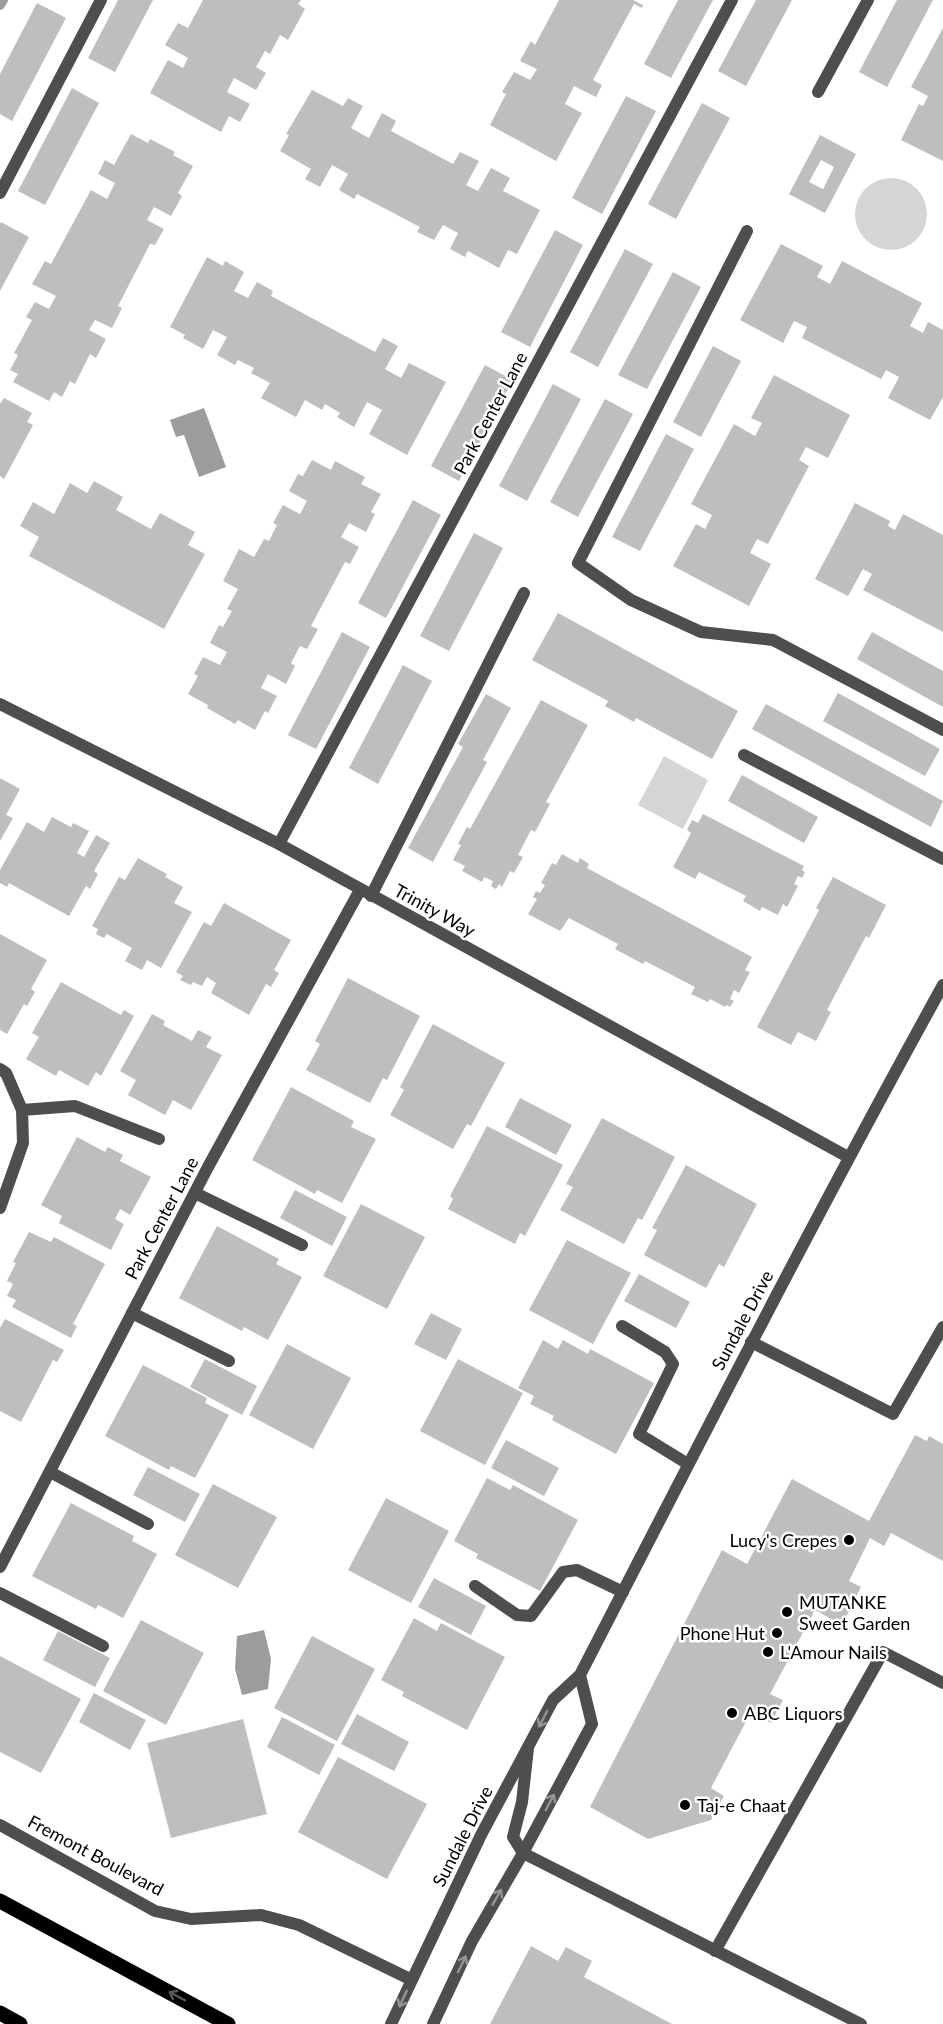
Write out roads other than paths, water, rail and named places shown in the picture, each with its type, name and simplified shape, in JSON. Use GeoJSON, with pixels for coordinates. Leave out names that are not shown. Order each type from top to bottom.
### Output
{"type":"FeatureCollection","features":[{"type":"Feature","properties":{"kind":"main road"},"geometry":{"type":"LineString","coordinates":[[0,1901],[228,2024]]}},
{"type":"Feature","properties":{"kind":"main road"},"geometry":{"type":"LineString","coordinates":[[0,2013],[20,2024]]}},
{"type":"Feature","properties":{"kind":"street"},"geometry":{"type":"LineString","coordinates":[[0,193],[101,0]]}},
{"type":"Feature","properties":{"kind":"street","name":"Park Center Lane"},"geometry":{"type":"LineString","coordinates":[[279,844],[732,0]]}},
{"type":"Feature","properties":{"kind":"street"},"geometry":{"type":"LineString","coordinates":[[818,92],[868,0]]}},
{"type":"Feature","properties":{"kind":"street"},"geometry":{"type":"LineString","coordinates":[[747,231],[578,563],[631,600],[701,632],[773,640],[943,730]]}},
{"type":"Feature","properties":{"kind":"street","name":"Park Center Lane"},"geometry":{"type":"LineString","coordinates":[[0,1567],[195,1193],[365,893],[524,593]]}},
{"type":"Feature","properties":{"kind":"street","name":"Trinity Way"},"geometry":{"type":"LineString","coordinates":[[0,704],[279,844],[848,1157]]}},
{"type":"Feature","properties":{"kind":"street"},"geometry":{"type":"LineString","coordinates":[[744,755],[943,859]]}},
{"type":"Feature","properties":{"kind":"street","name":"Sundale Drive"},"geometry":{"type":"LineString","coordinates":[[391,2024],[481,1835],[553,1700],[580,1675],[750,1342],[943,985]]}},
{"type":"Feature","properties":{"kind":"street"},"geometry":{"type":"LineString","coordinates":[[0,1069],[6,1073],[22,1110],[23,1143],[0,1208]]}},
{"type":"Feature","properties":{"kind":"street"},"geometry":{"type":"LineString","coordinates":[[22,1110],[75,1106],[159,1139]]}},
{"type":"Feature","properties":{"kind":"street"},"geometry":{"type":"LineString","coordinates":[[195,1193],[302,1245]]}},
{"type":"Feature","properties":{"kind":"street"},"geometry":{"type":"LineString","coordinates":[[132,1313],[229,1361]]}},
{"type":"Feature","properties":{"kind":"street"},"geometry":{"type":"LineString","coordinates":[[622,1326],[665,1352],[673,1364],[639,1434],[688,1464]]}},
{"type":"Feature","properties":{"kind":"street"},"geometry":{"type":"LineString","coordinates":[[750,1342],[893,1414],[943,1327]]}},
{"type":"Feature","properties":{"kind":"street"},"geometry":{"type":"LineString","coordinates":[[50,1472],[148,1524]]}},
{"type":"Feature","properties":{"kind":"street"},"geometry":{"type":"LineString","coordinates":[[475,1586],[517,1615],[531,1616],[563,1572],[578,1570],[623,1592]]}},
{"type":"Feature","properties":{"kind":"street"},"geometry":{"type":"LineString","coordinates":[[0,1593],[103,1646]]}},
{"type":"Feature","properties":{"kind":"street"},"geometry":{"type":"LineString","coordinates":[[715,1951],[883,1652],[943,1683]]}},
{"type":"Feature","properties":{"kind":"street"},"geometry":{"type":"LineString","coordinates":[[433,2024],[472,1941],[591,1724],[580,1675]]}},
{"type":"Feature","properties":{"kind":"street"},"geometry":{"type":"LineString","coordinates":[[528,1748],[522,1802],[513,1837],[522,1853],[861,2024]]}},
{"type":"Feature","properties":{"kind":"street","name":"Fremont Boulevard"},"geometry":{"type":"LineString","coordinates":[[0,1825],[154,1911],[191,1918],[261,1915],[299,1925],[412,1980]]}},
{"type":"Feature","properties":{"kind":"waterway"},"geometry":{"type":"LineString","coordinates":[[0,5],[3,0]]}},
{"type":"Feature","properties":{"kind":"place","name":"Lucy's Crepes"},"geometry":{"type":"Point","coordinates":[849,1540]}},
{"type":"Feature","properties":{"kind":"place","name":"MUTANKE Sweet Garden"},"geometry":{"type":"Point","coordinates":[787,1612]}},
{"type":"Feature","properties":{"kind":"place","name":"Phone Hut"},"geometry":{"type":"Point","coordinates":[777,1633]}},
{"type":"Feature","properties":{"kind":"place","name":"L'Amour Nails"},"geometry":{"type":"Point","coordinates":[768,1652]}},
{"type":"Feature","properties":{"kind":"place","name":"ABC Liquors"},"geometry":{"type":"Point","coordinates":[732,1713]}},
{"type":"Feature","properties":{"kind":"place","name":"Taj-e Chaat"},"geometry":{"type":"Point","coordinates":[685,1805]}}]}
